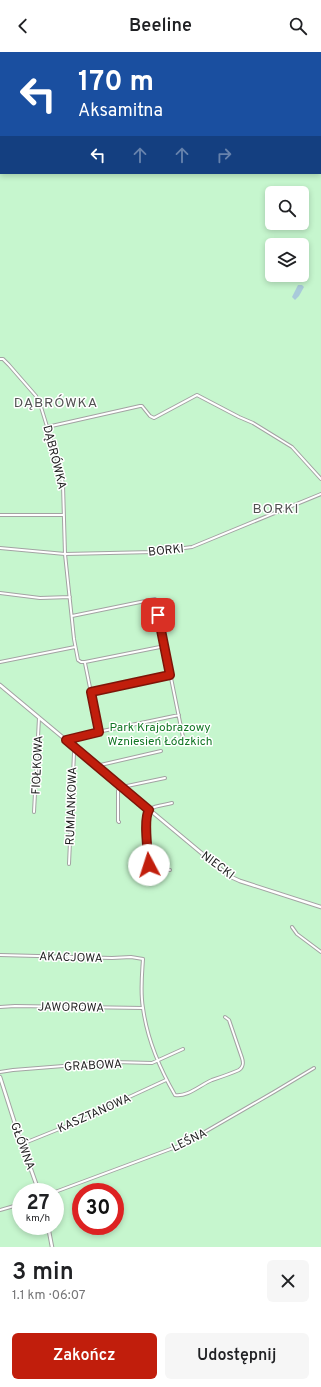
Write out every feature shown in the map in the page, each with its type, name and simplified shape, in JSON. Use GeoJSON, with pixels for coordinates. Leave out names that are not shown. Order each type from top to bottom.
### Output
{"type":"FeatureCollection","features":[{"type":"Feature","properties":{"kind":"street","name":"DĄBRÓWKA"},"geometry":{"type":"LineString","coordinates":[[0,359],[3,359],[32,391],[41,407],[48,427],[63,485],[65,554],[75,647]]}},
{"type":"Feature","properties":{"kind":"street"},"geometry":{"type":"LineString","coordinates":[[48,427],[140,406],[142,406],[150,416],[154,418],[197,395],[253,423],[292,447],[321,479]]}},
{"type":"Feature","properties":{"kind":"street","name":"BORKI"},"geometry":{"type":"LineString","coordinates":[[0,548],[65,554],[154,552],[192,547],[321,494]]}},
{"type":"Feature","properties":{"kind":"street"},"geometry":{"type":"LineString","coordinates":[[0,515],[64,515]]}},
{"type":"Feature","properties":{"kind":"street"},"geometry":{"type":"LineString","coordinates":[[0,593],[40,598],[70,597]]}},
{"type":"Feature","properties":{"kind":"street"},"geometry":{"type":"LineString","coordinates":[[72,616],[155,600],[184,742]]}},
{"type":"Feature","properties":{"kind":"street"},"geometry":{"type":"LineString","coordinates":[[0,662],[75,647],[78,660],[85,662],[165,646]]}},
{"type":"Feature","properties":{"kind":"street"},"geometry":{"type":"LineString","coordinates":[[85,662],[99,732]]}},
{"type":"Feature","properties":{"kind":"street"},"geometry":{"type":"LineString","coordinates":[[91,692],[170,675]]}},
{"type":"Feature","properties":{"kind":"street","name":"NIECKI"},"geometry":{"type":"LineString","coordinates":[[0,685],[232,878],[321,907]]}},
{"type":"Feature","properties":{"kind":"street"},"geometry":{"type":"LineString","coordinates":[[66,740],[179,715]]}},
{"type":"Feature","properties":{"kind":"street","name":"FIOŁKOWA"},"geometry":{"type":"LineString","coordinates":[[34,812],[39,718]]}},
{"type":"Feature","properties":{"kind":"street","name":"RUMIANKOWA"},"geometry":{"type":"LineString","coordinates":[[69,864],[74,753],[76,748]]}},
{"type":"Feature","properties":{"kind":"street"},"geometry":{"type":"LineString","coordinates":[[96,766],[161,751]]}},
{"type":"Feature","properties":{"kind":"street"},"geometry":{"type":"LineString","coordinates":[[124,788],[127,786],[165,778]]}},
{"type":"Feature","properties":{"kind":"street"},"geometry":{"type":"LineString","coordinates":[[119,822],[118,791],[120,786]]}},
{"type":"Feature","properties":{"kind":"street"},"geometry":{"type":"LineString","coordinates":[[170,870],[152,869],[149,865],[146,833],[147,814],[149,810],[153,807],[172,803]]}},
{"type":"Feature","properties":{"kind":"street"},"geometry":{"type":"LineString","coordinates":[[292,927],[297,934],[321,952]]}},
{"type":"Feature","properties":{"kind":"street","name":"AKACJOWA"},"geometry":{"type":"LineString","coordinates":[[0,954],[112,958],[132,957],[142,959],[141,988],[143,1008]]}},
{"type":"Feature","properties":{"kind":"street","name":"JAWOROWA"},"geometry":{"type":"LineString","coordinates":[[0,1007],[143,1008]]}},
{"type":"Feature","properties":{"kind":"street"},"geometry":{"type":"LineString","coordinates":[[143,1008],[151,1041],[166,1080],[175,1095],[180,1096],[211,1080],[235,1072],[242,1067],[242,1058],[229,1020],[225,1017]]}},
{"type":"Feature","properties":{"kind":"street","name":"GRABOWA"},"geometry":{"type":"LineString","coordinates":[[0,1072],[114,1062],[152,1063],[183,1049]]}},
{"type":"Feature","properties":{"kind":"street","name":"LEŚNA"},"geometry":{"type":"LineString","coordinates":[[64,1189],[184,1144],[314,1068]]}},
{"type":"Feature","properties":{"kind":"street","name":"GŁÓWNA"},"geometry":{"type":"LineString","coordinates":[[0,1077],[36,1183]]}},
{"type":"Feature","properties":{"kind":"street","name":"KASZTANOWA"},"geometry":{"type":"LineString","coordinates":[[22,1144],[105,1110],[166,1080]]}},
{"type":"Feature","properties":{"kind":"street"},"geometry":{"type":"LineString","coordinates":[[0,1210],[12,1207]]}},
{"type":"Feature","properties":{"kind":"street"},"geometry":{"type":"LineString","coordinates":[[50,1235],[52,1247]]}},
{"type":"Feature","properties":{"kind":"green space","name":"Park Krajobrazowy Wzniesień Łódzkich"},"geometry":{"type":"Polygon","coordinates":[[[0,174],[321,174],[321,1247],[0,1247],[0,174]]]}},
{"type":"Feature","properties":{"kind":"water"},"geometry":{"type":"Polygon","coordinates":[[[298,285],[302,285],[304,287],[295,300],[292,297],[298,285]]]}},
{"type":"Feature","properties":{"kind":"district","name":"DĄBRÓWKA"},"geometry":{"type":"Point","coordinates":[56,402]}},
{"type":"Feature","properties":{"kind":"district","name":"BORKI"},"geometry":{"type":"Point","coordinates":[276,508]}},
{"type":"Feature","properties":{"kind":"route"},"geometry":{"type":"LineString","coordinates":[[149,865],[146,833],[147,814],[149,810],[66,740],[69,738],[99,732],[91,692],[170,675],[158,615]]}}]}
